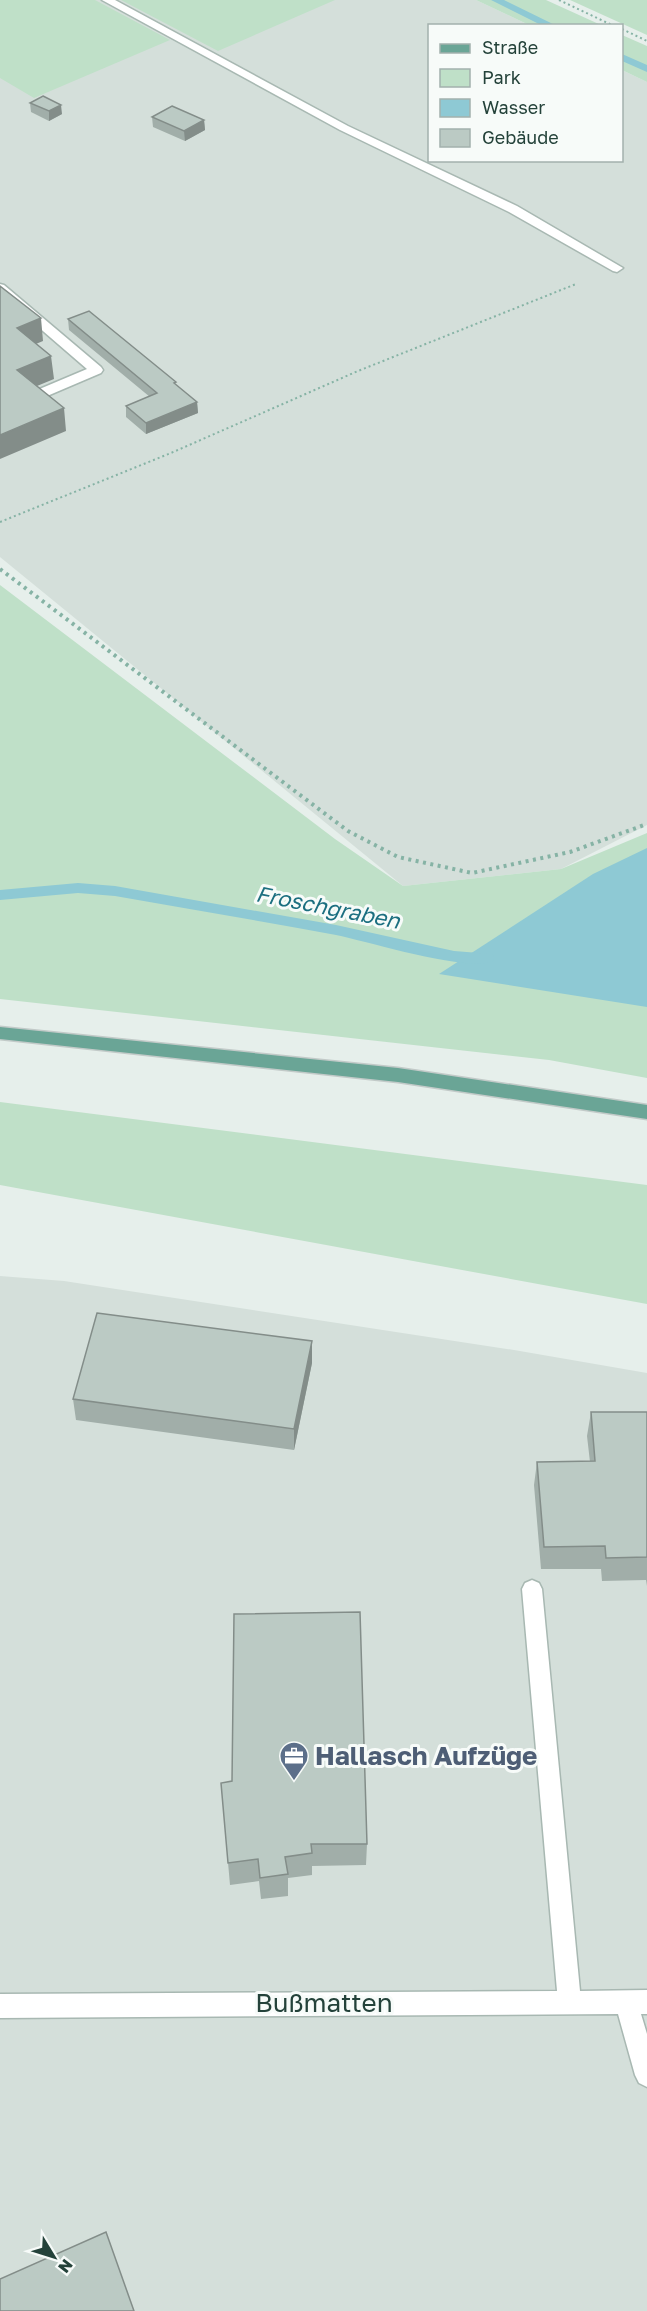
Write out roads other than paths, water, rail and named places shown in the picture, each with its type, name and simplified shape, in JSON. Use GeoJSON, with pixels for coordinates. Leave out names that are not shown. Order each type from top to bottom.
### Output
{"type":"FeatureCollection","features":[{"type":"Feature","properties":{"kind":"main road"},"geometry":{"type":"LineString","coordinates":[[0,1033],[398,1075],[647,1112]]}},
{"type":"Feature","properties":{"kind":"street"},"geometry":{"type":"LineString","coordinates":[[107,0],[344,128],[513,209],[617,268]]}},
{"type":"Feature","properties":{"kind":"street"},"geometry":{"type":"LineString","coordinates":[[0,288],[96,370],[28,399]]}},
{"type":"Feature","properties":{"kind":"street"},"geometry":{"type":"LineString","coordinates":[[532,1589],[569,2001]]}},
{"type":"Feature","properties":{"kind":"street"},"geometry":{"type":"LineString","coordinates":[[637,2002],[647,2075]]}},
{"type":"Feature","properties":{"kind":"street","name":"Bußmatten"},"geometry":{"type":"LineString","coordinates":[[0,2006],[637,2002]]}},
{"type":"Feature","properties":{"kind":"water"},"geometry":{"type":"Polygon","coordinates":[[[647,848],[647,1007],[439,974],[593,874],[647,848]]]}},
{"type":"Feature","properties":{"kind":"waterway"},"geometry":{"type":"LineString","coordinates":[[496,0],[548,24]]}},
{"type":"Feature","properties":{"kind":"waterway"},"geometry":{"type":"LineString","coordinates":[[623,57],[647,69]]}},
{"type":"Feature","properties":{"kind":"waterway","name":"Froschgraben"},"geometry":{"type":"LineString","coordinates":[[0,895],[78,888],[115,891],[336,930],[454,956],[487,958]]}},
{"type":"Feature","properties":{"kind":"place","name":"Hallasch Aufzüge"},"geometry":{"type":"Point","coordinates":[294,1782]}}]}
